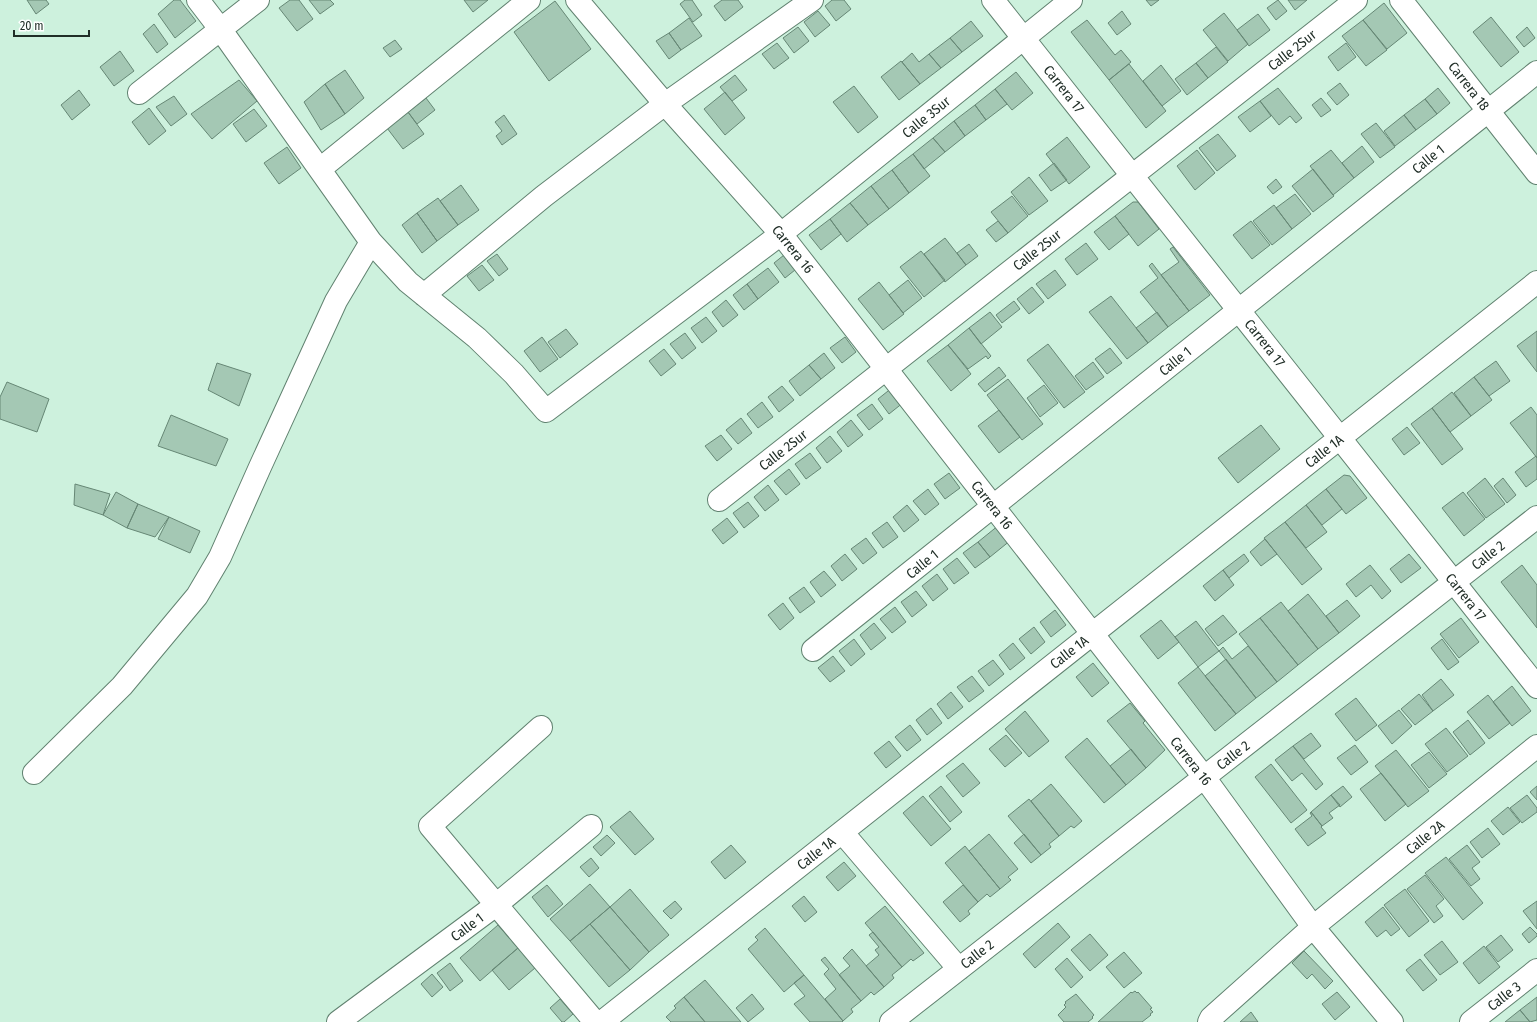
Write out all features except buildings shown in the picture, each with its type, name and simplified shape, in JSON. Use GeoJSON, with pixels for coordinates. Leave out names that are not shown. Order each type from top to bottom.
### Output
{"type":"FeatureCollection","features":[{"type":"Feature","properties":{"kind":"street"},"geometry":{"type":"LineString","coordinates":[[198,0],[221,30],[371,242],[408,282],[424,295],[544,196],[665,104],[812,0]]}},
{"type":"Feature","properties":{"kind":"street"},"geometry":{"type":"LineString","coordinates":[[139,93],[258,0]]}},
{"type":"Feature","properties":{"kind":"street"},"geometry":{"type":"LineString","coordinates":[[320,169],[528,0]]}},
{"type":"Feature","properties":{"kind":"street","name":"Carrera 16"},"geometry":{"type":"LineString","coordinates":[[577,0],[665,104],[781,234],[1204,777],[1313,927],[1392,1022]]}},
{"type":"Feature","properties":{"kind":"street","name":"Carrera 17"},"geometry":{"type":"LineString","coordinates":[[993,0],[1537,686]]}},
{"type":"Feature","properties":{"kind":"street","name":"Calle 3Sur"},"geometry":{"type":"LineString","coordinates":[[424,295],[477,338],[514,374],[546,411],[781,234],[1071,0]]}},
{"type":"Feature","properties":{"kind":"street","name":"Calle 2Sur"},"geometry":{"type":"LineString","coordinates":[[719,500],[1356,0]]}},
{"type":"Feature","properties":{"kind":"street","name":"Carrera 18"},"geometry":{"type":"LineString","coordinates":[[1401,0],[1537,173]]}},
{"type":"Feature","properties":{"kind":"street","name":"Calle 1"},"geometry":{"type":"LineString","coordinates":[[813,650],[1537,72]]}},
{"type":"Feature","properties":{"kind":"street"},"geometry":{"type":"LineString","coordinates":[[34,773],[122,686],[196,596],[220,557],[336,301],[371,242]]}},
{"type":"Feature","properties":{"kind":"street","name":"Calle 1A"},"geometry":{"type":"LineString","coordinates":[[602,1022],[1537,282]]}},
{"type":"Feature","properties":{"kind":"street","name":"Calle 2"},"geometry":{"type":"LineString","coordinates":[[891,1022],[1537,517]]}},
{"type":"Feature","properties":{"kind":"street"},"geometry":{"type":"LineString","coordinates":[[542,727],[430,826],[594,1022]]}},
{"type":"Feature","properties":{"kind":"street","name":"Calle 2A"},"geometry":{"type":"LineString","coordinates":[[1209,1022],[1211,1018],[1313,927],[1537,746]]}},
{"type":"Feature","properties":{"kind":"street","name":"Calle 1"},"geometry":{"type":"LineString","coordinates":[[338,1022],[496,905],[591,826]]}},
{"type":"Feature","properties":{"kind":"street"},"geometry":{"type":"LineString","coordinates":[[842,832],[959,969]]}},
{"type":"Feature","properties":{"kind":"street","name":"Calle 3"},"geometry":{"type":"LineString","coordinates":[[1471,1022],[1537,970]]}}]}
